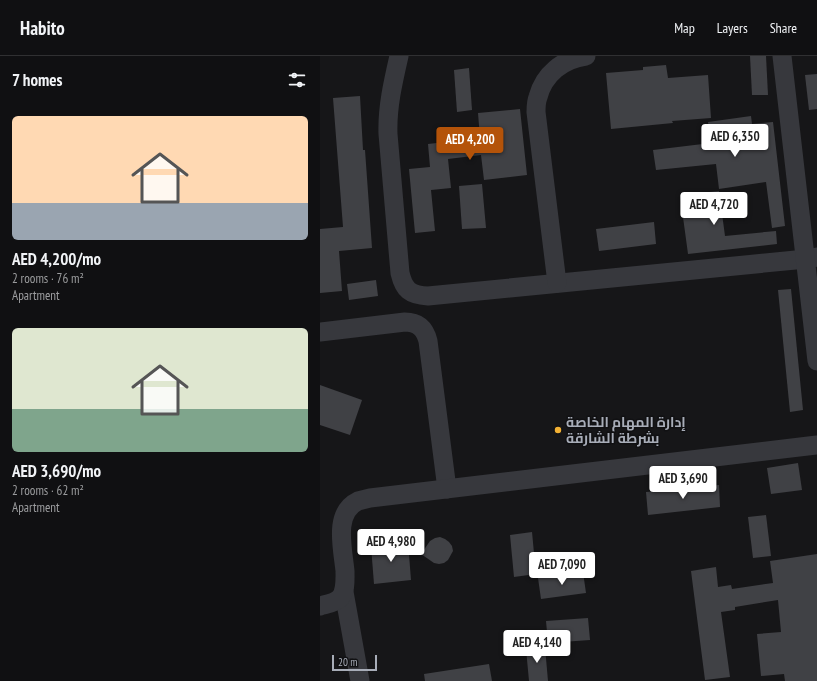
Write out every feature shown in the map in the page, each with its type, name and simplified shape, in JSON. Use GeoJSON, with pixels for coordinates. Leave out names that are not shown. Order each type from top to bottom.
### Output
{"type":"FeatureCollection","features":[{"type":"Feature","properties":{"kind":"lane"},"geometry":{"type":"LineString","coordinates":[[399,56],[387,118],[398,258],[402,283],[408,291],[417,296],[811,258]]}},
{"type":"Feature","properties":{"kind":"lane"},"geometry":{"type":"LineString","coordinates":[[557,283],[536,112],[538,97],[543,83],[553,71],[565,62],[586,56]]}},
{"type":"Feature","properties":{"kind":"lane"},"geometry":{"type":"LineString","coordinates":[[782,56],[811,258],[817,361]]}},
{"type":"Feature","properties":{"kind":"lane"},"geometry":{"type":"LineString","coordinates":[[320,332],[405,322],[416,324],[424,331],[428,341],[447,489]]}},
{"type":"Feature","properties":{"kind":"lane"},"geometry":{"type":"LineString","coordinates":[[360,681],[344,592],[345,577],[341,532],[342,520],[348,509],[358,501],[370,498],[817,445]]}},
{"type":"Feature","properties":{"kind":"lane"},"geometry":{"type":"LineString","coordinates":[[320,606],[334,602],[340,598],[344,592]]}},
{"type":"Feature","properties":{"kind":"building"},"geometry":{"type":"Polygon","coordinates":[[[750,56],[766,56],[768,95],[752,95],[750,56]]]}},
{"type":"Feature","properties":{"kind":"building"},"geometry":{"type":"Polygon","coordinates":[[[666,65],[668,78],[708,75],[711,118],[672,121],[673,123],[611,129],[606,73],[643,70],[643,67],[666,65]]]}},
{"type":"Feature","properties":{"kind":"building"},"geometry":{"type":"Polygon","coordinates":[[[469,68],[472,110],[457,112],[454,70],[469,68]]]}},
{"type":"Feature","properties":{"kind":"building"},"geometry":{"type":"Polygon","coordinates":[[[817,74],[817,109],[809,110],[805,75],[817,74]]]}},
{"type":"Feature","properties":{"kind":"building"},"geometry":{"type":"Polygon","coordinates":[[[360,96],[363,150],[365,150],[372,248],[339,251],[342,291],[320,293],[320,229],[343,227],[333,98],[360,96]]]}},
{"type":"Feature","properties":{"kind":"building"},"geometry":{"type":"Polygon","coordinates":[[[520,109],[527,175],[484,180],[481,155],[448,159],[451,188],[431,190],[435,231],[415,233],[409,169],[430,167],[428,144],[480,138],[478,113],[520,109]]]}},
{"type":"Feature","properties":{"kind":"building"},"geometry":{"type":"Polygon","coordinates":[[[751,116],[752,124],[773,122],[785,226],[772,228],[766,182],[719,189],[716,164],[656,170],[653,150],[711,143],[708,122],[751,116]]]}},
{"type":"Feature","properties":{"kind":"building"},"geometry":{"type":"Polygon","coordinates":[[[482,184],[486,228],[462,229],[459,186],[482,184]]]}},
{"type":"Feature","properties":{"kind":"building"},"geometry":{"type":"Polygon","coordinates":[[[719,191],[725,236],[776,231],[777,244],[688,254],[680,195],[719,191]]]}},
{"type":"Feature","properties":{"kind":"building"},"geometry":{"type":"Polygon","coordinates":[[[654,222],[656,244],[599,251],[596,229],[654,222]]]}},
{"type":"Feature","properties":{"kind":"building"},"geometry":{"type":"Polygon","coordinates":[[[376,280],[378,296],[349,300],[347,284],[376,280]]]}},
{"type":"Feature","properties":{"kind":"building"},"geometry":{"type":"Polygon","coordinates":[[[791,289],[803,410],[790,412],[778,290],[791,289]]]}},
{"type":"Feature","properties":{"kind":"building"},"geometry":{"type":"Polygon","coordinates":[[[320,385],[362,400],[350,435],[320,425],[320,385]]]}},
{"type":"Feature","properties":{"kind":"building"},"geometry":{"type":"Polygon","coordinates":[[[798,463],[802,490],[771,494],[767,468],[798,463]]]}},
{"type":"Feature","properties":{"kind":"building"},"geometry":{"type":"Polygon","coordinates":[[[719,485],[720,507],[648,515],[646,492],[719,485]]]}},
{"type":"Feature","properties":{"kind":"building"},"geometry":{"type":"Polygon","coordinates":[[[766,515],[771,556],[753,558],[748,517],[766,515]]]}},
{"type":"Feature","properties":{"kind":"building"},"geometry":{"type":"Polygon","coordinates":[[[532,532],[536,574],[514,577],[510,535],[532,532]]]}},
{"type":"Feature","properties":{"kind":"building"},"geometry":{"type":"Polygon","coordinates":[[[440,537],[449,542],[453,551],[448,560],[439,564],[434,563],[421,554],[430,541],[440,537]]]}},
{"type":"Feature","properties":{"kind":"building"},"geometry":{"type":"Polygon","coordinates":[[[408,542],[411,580],[374,584],[371,546],[408,542]]]}},
{"type":"Feature","properties":{"kind":"building"},"geometry":{"type":"Polygon","coordinates":[[[817,554],[817,681],[785,681],[784,674],[761,676],[757,634],[781,632],[778,600],[735,607],[735,610],[721,612],[730,677],[705,680],[691,571],[716,567],[718,587],[731,585],[732,589],[773,583],[770,561],[817,554]]]}},
{"type":"Feature","properties":{"kind":"building"},"geometry":{"type":"Polygon","coordinates":[[[583,572],[586,593],[541,599],[538,578],[583,572]]]}},
{"type":"Feature","properties":{"kind":"building"},"geometry":{"type":"Polygon","coordinates":[[[588,618],[590,640],[548,643],[546,621],[588,618]]]}},
{"type":"Feature","properties":{"kind":"building"},"geometry":{"type":"Polygon","coordinates":[[[545,647],[548,681],[529,681],[526,649],[545,647]]]}},
{"type":"Feature","properties":{"kind":"building"},"geometry":{"type":"Polygon","coordinates":[[[489,664],[492,681],[425,681],[424,674],[489,664]]]}},
{"type":"Feature","properties":{"kind":"place","name":"إدارة المهام الخاصة بشرطة الشارقة"},"geometry":{"type":"Point","coordinates":[558,430]}}]}
